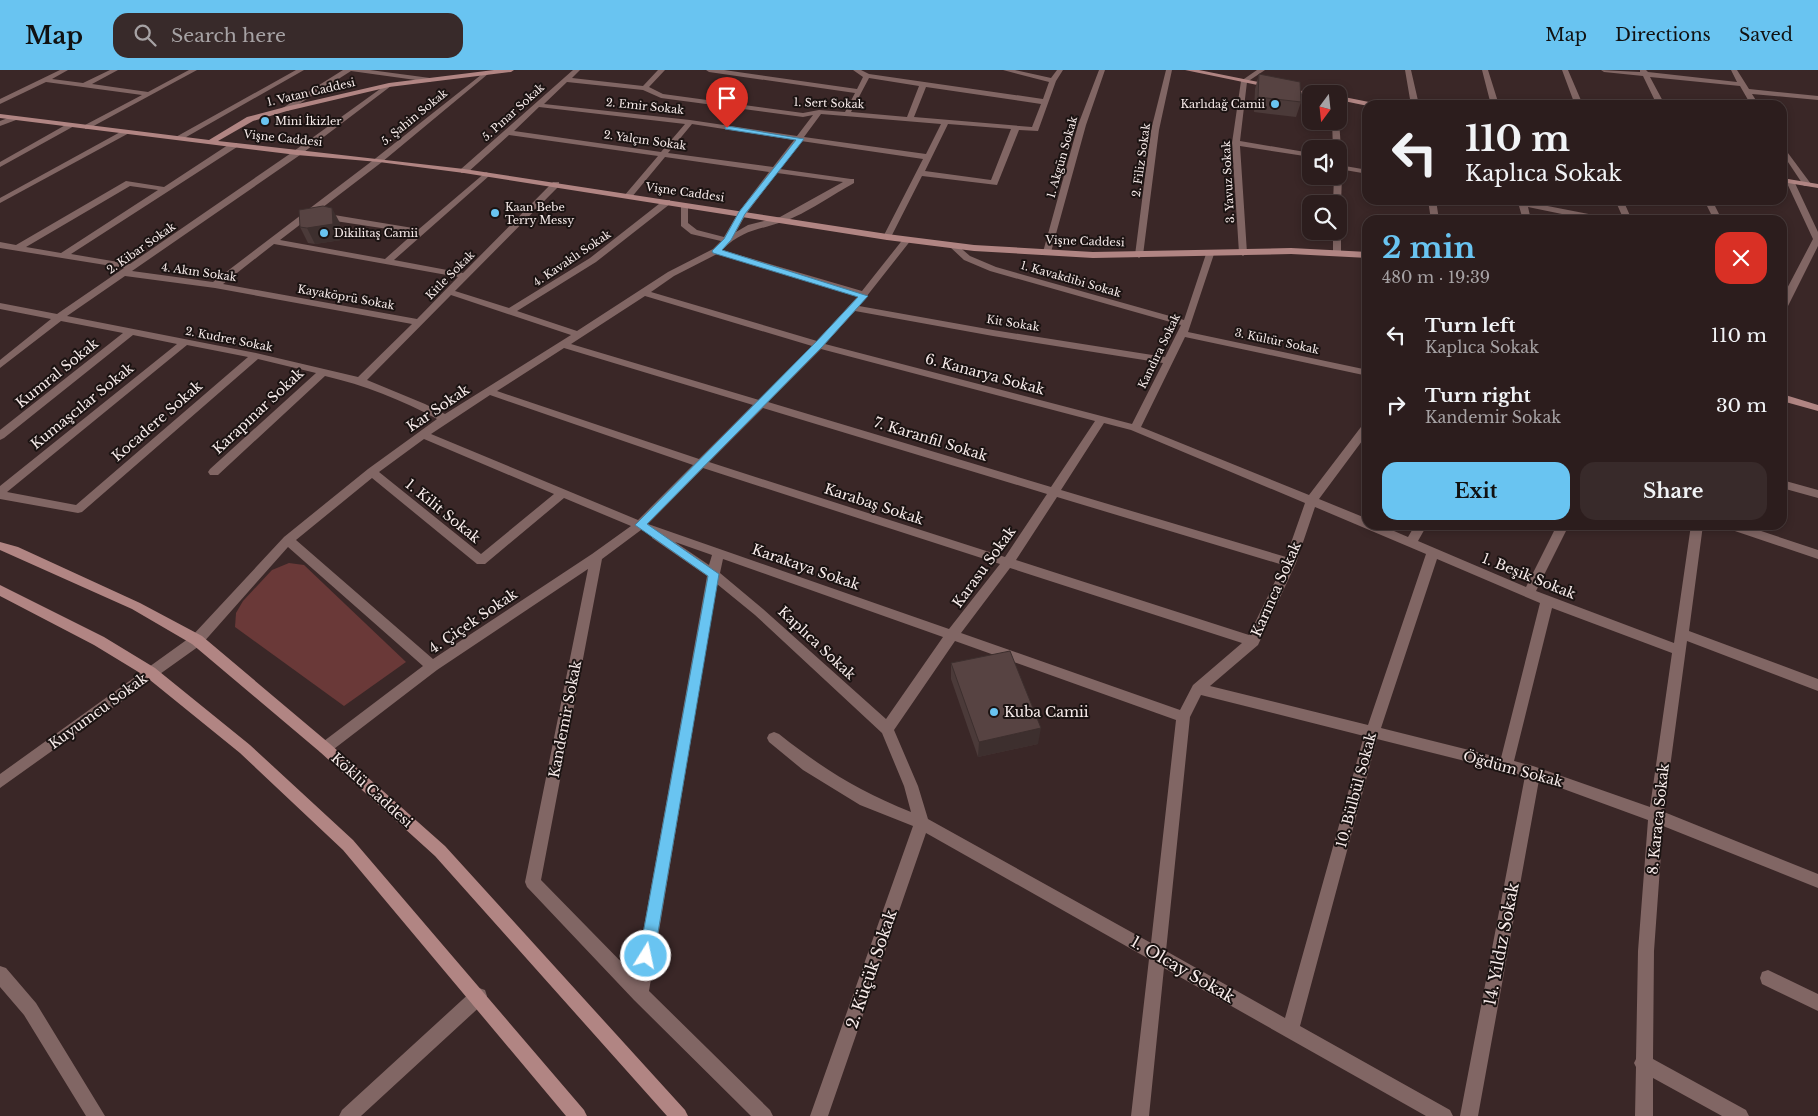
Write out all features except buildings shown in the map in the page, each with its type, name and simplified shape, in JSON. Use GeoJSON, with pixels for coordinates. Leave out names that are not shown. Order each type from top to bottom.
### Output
{"type":"FeatureCollection","features":[{"type":"Feature","properties":{"kind":"main road","name":"1. Vatan Caddesi"},"geometry":{"type":"LineString","coordinates":[[211,142],[250,119],[285,109],[389,86],[511,70]]}},
{"type":"Feature","properties":{"kind":"main road"},"geometry":{"type":"LineString","coordinates":[[1188,70],[1302,92]]}},
{"type":"Feature","properties":{"kind":"main road"},"geometry":{"type":"LineString","coordinates":[[1348,100],[1362,103]]}},
{"type":"Feature","properties":{"kind":"main road","name":"Vişne Caddesi"},"geometry":{"type":"LineString","coordinates":[[0,116],[297,153],[379,160],[486,174],[953,246],[1139,255],[1291,251],[1362,254]]}},
{"type":"Feature","properties":{"kind":"main road"},"geometry":{"type":"LineString","coordinates":[[1787,181],[1818,186]]}},
{"type":"Feature","properties":{"kind":"main road"},"geometry":{"type":"LineString","coordinates":[[1787,399],[1818,408]]}},
{"type":"Feature","properties":{"kind":"main road","name":"Köklü Caddesi"},"geometry":{"type":"LineString","coordinates":[[0,546],[14,550],[136,606],[197,640],[325,748],[440,851],[680,1116]]}},
{"type":"Feature","properties":{"kind":"main road"},"geometry":{"type":"LineString","coordinates":[[0,590],[99,641],[150,672],[245,749],[348,845],[479,996],[578,1116]]}},
{"type":"Feature","properties":{"kind":"street"},"geometry":{"type":"LineString","coordinates":[[0,102],[65,70]]}},
{"type":"Feature","properties":{"kind":"street"},"geometry":{"type":"LineString","coordinates":[[85,85],[115,70]]}},
{"type":"Feature","properties":{"kind":"street"},"geometry":{"type":"LineString","coordinates":[[88,127],[194,70]]}},
{"type":"Feature","properties":{"kind":"street"},"geometry":{"type":"LineString","coordinates":[[178,138],[301,70]]}},
{"type":"Feature","properties":{"kind":"street"},"geometry":{"type":"LineString","coordinates":[[285,109],[348,70]]}},
{"type":"Feature","properties":{"kind":"street"},"geometry":{"type":"LineString","coordinates":[[354,70],[430,80]]}},
{"type":"Feature","properties":{"kind":"street","name":"5. Pınar Sokak"},"geometry":{"type":"LineString","coordinates":[[464,171],[577,70]]}},
{"type":"Feature","properties":{"kind":"street"},"geometry":{"type":"LineString","coordinates":[[645,88],[662,70]]}},
{"type":"Feature","properties":{"kind":"street"},"geometry":{"type":"LineString","coordinates":[[709,70],[859,91]]}},
{"type":"Feature","properties":{"kind":"street"},"geometry":{"type":"LineString","coordinates":[[856,70],[867,76],[1045,102],[1053,81],[1060,70]]}},
{"type":"Feature","properties":{"kind":"street"},"geometry":{"type":"LineString","coordinates":[[1006,70],[1053,81]]}},
{"type":"Feature","properties":{"kind":"street","name":"1. Akgün Sokak"},"geometry":{"type":"LineString","coordinates":[[1047,252],[1082,125],[1102,70]]}},
{"type":"Feature","properties":{"kind":"street","name":"2. Filiz Sokak"},"geometry":{"type":"LineString","coordinates":[[1139,255],[1155,130],[1169,70]]}},
{"type":"Feature","properties":{"kind":"street"},"geometry":{"type":"LineString","coordinates":[[1244,80],[1262,70]]}},
{"type":"Feature","properties":{"kind":"street"},"geometry":{"type":"LineString","coordinates":[[1408,70],[1414,100]]}},
{"type":"Feature","properties":{"kind":"street"},"geometry":{"type":"LineString","coordinates":[[1485,70],[1494,100]]}},
{"type":"Feature","properties":{"kind":"street"},"geometry":{"type":"LineString","coordinates":[[1565,70],[1577,100]]}},
{"type":"Feature","properties":{"kind":"street"},"geometry":{"type":"LineString","coordinates":[[1604,70],[1644,72],[1741,84]]}},
{"type":"Feature","properties":{"kind":"street"},"geometry":{"type":"LineString","coordinates":[[1734,70],[1752,100]]}},
{"type":"Feature","properties":{"kind":"street"},"geometry":{"type":"LineString","coordinates":[[1644,72],[1658,100]]}},
{"type":"Feature","properties":{"kind":"street","name":"5. Şahin Sokak"},"geometry":{"type":"LineString","coordinates":[[215,285],[379,160],[486,73]]}},
{"type":"Feature","properties":{"kind":"street"},"geometry":{"type":"LineString","coordinates":[[848,114],[867,76]]}},
{"type":"Feature","properties":{"kind":"street"},"geometry":{"type":"LineString","coordinates":[[46,80],[149,94]]}},
{"type":"Feature","properties":{"kind":"street","name":"1. Sert Sokak"},"geometry":{"type":"LineString","coordinates":[[566,80],[645,88],[662,96],[804,116],[819,112],[1035,129],[1045,102]]}},
{"type":"Feature","properties":{"kind":"street","name":"3. Yavuz Sokak"},"geometry":{"type":"LineString","coordinates":[[1242,253],[1236,143],[1244,80]]}},
{"type":"Feature","properties":{"kind":"street"},"geometry":{"type":"LineString","coordinates":[[910,119],[923,84]]}},
{"type":"Feature","properties":{"kind":"street","name":"2. Kibar Sokak"},"geometry":{"type":"LineString","coordinates":[[0,365],[58,318],[297,153],[389,86]]}},
{"type":"Feature","properties":{"kind":"street"},"geometry":{"type":"LineString","coordinates":[[1746,91],[1818,98]]}},
{"type":"Feature","properties":{"kind":"street","name":"2. Emir Sokak"},"geometry":{"type":"LineString","coordinates":[[537,105],[690,122],[928,157]]}},
{"type":"Feature","properties":{"kind":"street","name":"Kar Sokak"},"geometry":{"type":"LineString","coordinates":[[727,240],[742,213],[819,112]]}},
{"type":"Feature","properties":{"kind":"street"},"geometry":{"type":"LineString","coordinates":[[0,124],[13,118]]}},
{"type":"Feature","properties":{"kind":"street"},"geometry":{"type":"LineString","coordinates":[[628,196],[690,122]]}},
{"type":"Feature","properties":{"kind":"street"},"geometry":{"type":"LineString","coordinates":[[887,237],[946,122]]}},
{"type":"Feature","properties":{"kind":"street"},"geometry":{"type":"LineString","coordinates":[[0,165],[72,125]]}},
{"type":"Feature","properties":{"kind":"street"},"geometry":{"type":"LineString","coordinates":[[920,173],[994,183],[1016,127]]}},
{"type":"Feature","properties":{"kind":"street"},"geometry":{"type":"LineString","coordinates":[[0,201],[127,132]]}},
{"type":"Feature","properties":{"kind":"street","name":"2. Yalçın Sokak"},"geometry":{"type":"LineString","coordinates":[[507,132],[851,181],[782,220]]}},
{"type":"Feature","properties":{"kind":"street"},"geometry":{"type":"LineString","coordinates":[[1236,143],[1302,154]]}},
{"type":"Feature","properties":{"kind":"street"},"geometry":{"type":"LineString","coordinates":[[62,256],[234,145]]}},
{"type":"Feature","properties":{"kind":"street"},"geometry":{"type":"LineString","coordinates":[[1787,153],[1808,184]]}},
{"type":"Feature","properties":{"kind":"street"},"geometry":{"type":"LineString","coordinates":[[1347,168],[1362,171]]}},
{"type":"Feature","properties":{"kind":"street"},"geometry":{"type":"LineString","coordinates":[[388,261],[486,174]]}},
{"type":"Feature","properties":{"kind":"street"},"geometry":{"type":"LineString","coordinates":[[17,248],[129,183],[164,189]]}},
{"type":"Feature","properties":{"kind":"street"},"geometry":{"type":"LineString","coordinates":[[1787,183],[1817,239],[1787,298]]}},
{"type":"Feature","properties":{"kind":"street","name":"Kitle Sokak"},"geometry":{"type":"LineString","coordinates":[[360,381],[556,184]]}},
{"type":"Feature","properties":{"kind":"street","name":"4. Kavaklı Sokak"},"geometry":{"type":"LineString","coordinates":[[512,311],[593,260],[667,202]]}},
{"type":"Feature","properties":{"kind":"street"},"geometry":{"type":"LineString","coordinates":[[684,205],[684,224],[694,232],[727,240]]}},
{"type":"Feature","properties":{"kind":"street"},"geometry":{"type":"LineString","coordinates":[[1536,205],[1581,215]]}},
{"type":"Feature","properties":{"kind":"street"},"geometry":{"type":"LineString","coordinates":[[309,214],[421,232]]}},
{"type":"Feature","properties":{"kind":"street","name":"Kar Sokak"},"geometry":{"type":"LineString","coordinates":[[197,640],[288,540],[372,472],[445,419],[644,293],[670,274],[716,251],[727,240],[751,226],[782,220]]}},
{"type":"Feature","properties":{"kind":"street"},"geometry":{"type":"LineString","coordinates":[[640,525],[702,464],[853,308],[907,240]]}},
{"type":"Feature","properties":{"kind":"street"},"geometry":{"type":"LineString","coordinates":[[1337,240],[1337,252]]}},
{"type":"Feature","properties":{"kind":"street"},"geometry":{"type":"LineString","coordinates":[[273,241],[466,276]]}},
{"type":"Feature","properties":{"kind":"street"},"geometry":{"type":"LineString","coordinates":[[0,245],[133,267]]}},
{"type":"Feature","properties":{"kind":"street","name":"1. Kavakdibi Sokak"},"geometry":{"type":"LineString","coordinates":[[953,246],[966,258],[993,269],[1187,324]]}},
{"type":"Feature","properties":{"kind":"street"},"geometry":{"type":"LineString","coordinates":[[716,251],[864,296]]}},
{"type":"Feature","properties":{"kind":"street","name":"Kandıra Sokak"},"geometry":{"type":"LineString","coordinates":[[1135,428],[1187,324],[1210,254]]}},
{"type":"Feature","properties":{"kind":"street","name":"4. Akın Sokak"},"geometry":{"type":"LineString","coordinates":[[124,273],[215,285],[270,295]]}},
{"type":"Feature","properties":{"kind":"street"},"geometry":{"type":"LineString","coordinates":[[450,292],[577,334]]}},
{"type":"Feature","properties":{"kind":"street","name":"6. Kanarya Sokak"},"geometry":{"type":"LineString","coordinates":[[644,293],[818,345],[1135,428],[1312,500]]}},
{"type":"Feature","properties":{"kind":"street","name":"Kayaköprü Sokak"},"geometry":{"type":"LineString","coordinates":[[270,295],[418,322]]}},
{"type":"Feature","properties":{"kind":"street","name":"2. Kudret Sokak"},"geometry":{"type":"LineString","coordinates":[[0,306],[256,356],[360,381],[421,406],[445,419]]}},
{"type":"Feature","properties":{"kind":"street","name":"Kit Sokak"},"geometry":{"type":"LineString","coordinates":[[853,308],[993,333],[1170,360]]}},
{"type":"Feature","properties":{"kind":"street","name":"Kumral Sokak"},"geometry":{"type":"LineString","coordinates":[[0,436],[130,332]]}},
{"type":"Feature","properties":{"kind":"street","name":"3. Kültür Sokak"},"geometry":{"type":"LineString","coordinates":[[1182,334],[1362,372]]}},
{"type":"Feature","properties":{"kind":"street","name":"Kumaşcılar Sokak"},"geometry":{"type":"LineString","coordinates":[[0,493],[184,343]]}},
{"type":"Feature","properties":{"kind":"street","name":"7. Karanfil Sokak"},"geometry":{"type":"LineString","coordinates":[[562,344],[761,402],[1290,563]]}},
{"type":"Feature","properties":{"kind":"street","name":"Kocadere Sokak"},"geometry":{"type":"LineString","coordinates":[[0,493],[78,508],[256,356]]}},
{"type":"Feature","properties":{"kind":"street","name":"Karapınar Sokak"},"geometry":{"type":"LineString","coordinates":[[214,472],[323,372]]}},
{"type":"Feature","properties":{"kind":"street","name":"Karabaş Sokak"},"geometry":{"type":"LineString","coordinates":[[488,391],[702,464],[1253,642]]}},
{"type":"Feature","properties":{"kind":"street","name":"Karasu Sokak"},"geometry":{"type":"LineString","coordinates":[[887,729],[952,635],[1008,562],[1102,419]]}},
{"type":"Feature","properties":{"kind":"street","name":"Karınca Sokak"},"geometry":{"type":"LineString","coordinates":[[1140,1116],[1183,717],[1198,690],[1253,642],[1290,563],[1312,500],[1362,433]]}},
{"type":"Feature","properties":{"kind":"street","name":"Karakaya Sokak"},"geometry":{"type":"LineString","coordinates":[[423,435],[640,525],[1183,717]]}},
{"type":"Feature","properties":{"kind":"street","name":"1. Kilit Sokak"},"geometry":{"type":"LineString","coordinates":[[372,472],[481,561],[563,492]]}},
{"type":"Feature","properties":{"kind":"street"},"geometry":{"type":"LineString","coordinates":[[1787,485],[1818,494]]}},
{"type":"Feature","properties":{"kind":"street","name":"1. Beşik Sokak"},"geometry":{"type":"LineString","coordinates":[[1312,500],[1362,522]]}},
{"type":"Feature","properties":{"kind":"street","name":"4. Çiçek Sokak"},"geometry":{"type":"LineString","coordinates":[[325,748],[432,666],[596,557],[640,525]]}},
{"type":"Feature","properties":{"kind":"street","name":"Kaplıca Sokak"},"geometry":{"type":"LineString","coordinates":[[640,525],[714,574],[759,612],[887,729],[911,786],[922,823]]}},
{"type":"Feature","properties":{"kind":"street","name":"1. Beşik Sokak"},"geometry":{"type":"LineString","coordinates":[[1380,530],[1547,601],[1678,650]]}},
{"type":"Feature","properties":{"kind":"street"},"geometry":{"type":"LineString","coordinates":[[1411,543],[1419,530]]}},
{"type":"Feature","properties":{"kind":"street"},"geometry":{"type":"LineString","coordinates":[[1529,592],[1560,530]]}},
{"type":"Feature","properties":{"kind":"street","name":"8. Karaca Sokak"},"geometry":{"type":"LineString","coordinates":[[1644,1116],[1643,1063],[1646,951],[1656,816],[1696,530]]}},
{"type":"Feature","properties":{"kind":"street"},"geometry":{"type":"LineString","coordinates":[[1745,530],[1818,555]]}},
{"type":"Feature","properties":{"kind":"street"},"geometry":{"type":"LineString","coordinates":[[288,540],[432,666]]}},
{"type":"Feature","properties":{"kind":"street","name":"10. Bülbül Sokak"},"geometry":{"type":"LineString","coordinates":[[1290,1031],[1372,733],[1433,552]]}},
{"type":"Feature","properties":{"kind":"street"},"geometry":{"type":"LineString","coordinates":[[720,553],[714,574],[640,994],[764,1116]]}},
{"type":"Feature","properties":{"kind":"street","name":"Kandemir Sokak"},"geometry":{"type":"LineString","coordinates":[[596,557],[533,882],[640,994]]}},
{"type":"Feature","properties":{"kind":"street"},"geometry":{"type":"LineString","coordinates":[[1506,766],[1547,601]]}},
{"type":"Feature","properties":{"kind":"street"},"geometry":{"type":"LineString","coordinates":[[1682,634],[1818,686]]}},
{"type":"Feature","properties":{"kind":"street","name":"Kuyumcu Sokak"},"geometry":{"type":"LineString","coordinates":[[0,782],[150,672],[197,640]]}},
{"type":"Feature","properties":{"kind":"street","name":"Öğdüm Sokak"},"geometry":{"type":"LineString","coordinates":[[1198,690],[1533,772],[1656,816],[1818,881]]}},
{"type":"Feature","properties":{"kind":"street","name":"1. Olcay Sokak"},"geometry":{"type":"LineString","coordinates":[[774,738],[808,766],[865,800],[922,823],[1444,1116]]}},
{"type":"Feature","properties":{"kind":"street","name":"14. Yıldız Sokak"},"geometry":{"type":"LineString","coordinates":[[1469,1116],[1533,772]]}},
{"type":"Feature","properties":{"kind":"street","name":"2. Küçük Sokak"},"geometry":{"type":"LineString","coordinates":[[819,1116],[922,823]]}},
{"type":"Feature","properties":{"kind":"street"},"geometry":{"type":"LineString","coordinates":[[0,974],[30,1009],[96,1116]]}},
{"type":"Feature","properties":{"kind":"street"},"geometry":{"type":"LineString","coordinates":[[1768,978],[1818,1003]]}},
{"type":"Feature","properties":{"kind":"street"},"geometry":{"type":"LineString","coordinates":[[348,1116],[479,996]]}},
{"type":"Feature","properties":{"kind":"street"},"geometry":{"type":"LineString","coordinates":[[1643,1063],[1740,1116]]}},
{"type":"Feature","properties":{"kind":"shaded area"},"geometry":{"type":"Polygon","coordinates":[[[289,563],[304,565],[406,662],[344,706],[235,627],[236,613],[243,601],[272,570],[289,563]]]}},
{"type":"Feature","properties":{"kind":"place","name":"Karlıdağ Camii"},"geometry":{"type":"Point","coordinates":[1275,104]}},
{"type":"Feature","properties":{"kind":"place","name":"Mini İkizler"},"geometry":{"type":"Point","coordinates":[265,121]}},
{"type":"Feature","properties":{"kind":"place","name":"Kaan Bebe Terry Messy"},"geometry":{"type":"Point","coordinates":[495,213]}},
{"type":"Feature","properties":{"kind":"place","name":"Dikilitaş Camii"},"geometry":{"type":"Point","coordinates":[324,233]}},
{"type":"Feature","properties":{"kind":"place","name":"Kuba Camii"},"geometry":{"type":"Point","coordinates":[994,712]}},
{"type":"Feature","properties":{"kind":"route"},"geometry":{"type":"LineString","coordinates":[[646,956],[714,574],[640,525],[702,464],[864,296],[716,251],[727,240],[742,213],[800,139],[727,128]]}}]}
